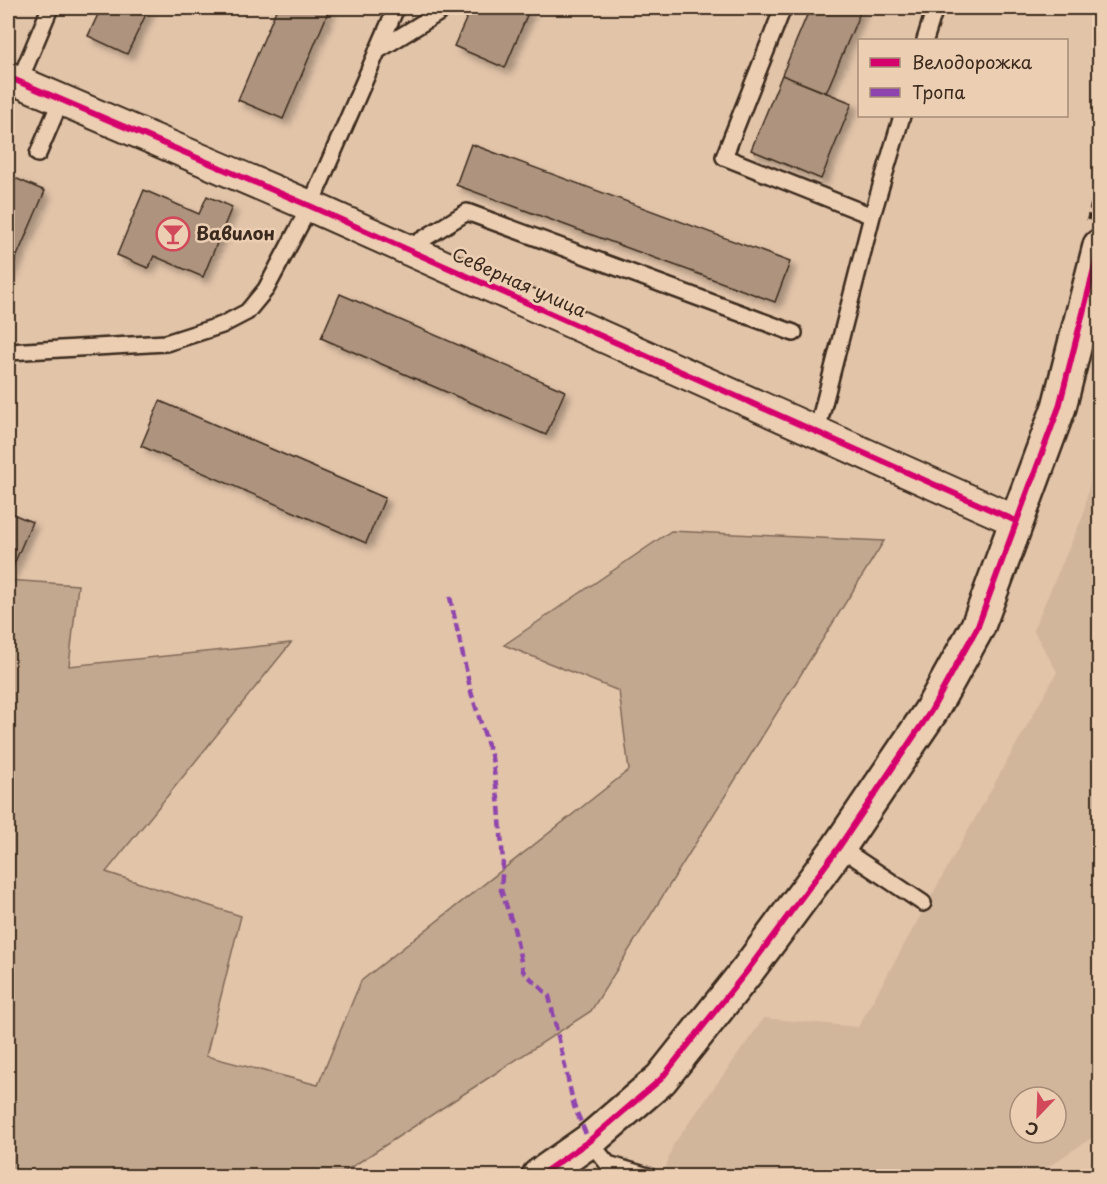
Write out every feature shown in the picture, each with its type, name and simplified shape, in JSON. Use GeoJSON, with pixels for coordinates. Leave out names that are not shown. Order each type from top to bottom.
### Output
{"type":"FeatureCollection","features":[{"type":"Feature","properties":{"kind":"street","name":"Северная улица"},"geometry":{"type":"LineString","coordinates":[[13,80],[310,206],[1016,520]]}},
{"type":"Feature","properties":{"kind":"street"},"geometry":{"type":"LineString","coordinates":[[539,1176],[589,1142],[661,1079],[747,971],[839,847],[931,711],[978,626],[1059,407],[1100,246]]}},
{"type":"Feature","properties":{"kind":"lane"},"geometry":{"type":"LineString","coordinates":[[13,80],[50,8]]}},
{"type":"Feature","properties":{"kind":"lane"},"geometry":{"type":"LineString","coordinates":[[8,352],[166,343],[222,325],[247,312],[266,289],[310,206],[396,8]]}},
{"type":"Feature","properties":{"kind":"lane"},"geometry":{"type":"LineString","coordinates":[[377,51],[440,12],[442,8]]}},
{"type":"Feature","properties":{"kind":"lane"},"geometry":{"type":"LineString","coordinates":[[783,8],[724,157],[872,216]]}},
{"type":"Feature","properties":{"kind":"lane"},"geometry":{"type":"LineString","coordinates":[[925,39],[935,8]]}},
{"type":"Feature","properties":{"kind":"lane"},"geometry":{"type":"LineString","coordinates":[[38,154],[61,100]]}},
{"type":"Feature","properties":{"kind":"lane"},"geometry":{"type":"LineString","coordinates":[[818,431],[872,216],[902,117]]}},
{"type":"Feature","properties":{"kind":"lane"},"geometry":{"type":"LineString","coordinates":[[407,249],[467,212],[794,333]]}},
{"type":"Feature","properties":{"kind":"lane"},"geometry":{"type":"LineString","coordinates":[[839,847],[923,903]]}},
{"type":"Feature","properties":{"kind":"lane"},"geometry":{"type":"LineString","coordinates":[[589,1142],[608,1164],[648,1176]]}},
{"type":"Feature","properties":{"kind":"shaded area"},"geometry":{"type":"Polygon","coordinates":[[[1099,436],[1099,1133],[1034,1176],[663,1176],[673,1145],[764,1018],[858,1027],[1057,672],[1033,630],[1083,516],[1099,436]]]}},
{"type":"Feature","properties":{"kind":"shaded area"},"geometry":{"type":"Polygon","coordinates":[[[671,531],[884,541],[591,1011],[338,1176],[8,1176],[8,580],[78,585],[69,666],[291,643],[106,872],[241,916],[206,1056],[318,1085],[361,981],[629,770],[619,691],[504,645],[671,531]]]}},
{"type":"Feature","properties":{"kind":"building"},"geometry":{"type":"Polygon","coordinates":[[[101,8],[149,8],[127,54],[88,36],[101,8]]]}},
{"type":"Feature","properties":{"kind":"building"},"geometry":{"type":"Polygon","coordinates":[[[277,8],[330,8],[283,119],[238,100],[277,8]]]}},
{"type":"Feature","properties":{"kind":"building"},"geometry":{"type":"Polygon","coordinates":[[[471,8],[530,8],[505,68],[454,46],[471,8]]]}},
{"type":"Feature","properties":{"kind":"building"},"geometry":{"type":"Polygon","coordinates":[[[810,8],[862,8],[826,93],[782,75],[810,8]]]}},
{"type":"Feature","properties":{"kind":"building"},"geometry":{"type":"Polygon","coordinates":[[[782,75],[852,103],[821,179],[751,150],[782,75]]]}},
{"type":"Feature","properties":{"kind":"building"},"geometry":{"type":"Polygon","coordinates":[[[471,144],[790,262],[775,302],[456,185],[471,144]]]}},
{"type":"Feature","properties":{"kind":"building"},"geometry":{"type":"Polygon","coordinates":[[[8,175],[45,191],[8,277],[8,175]]]}},
{"type":"Feature","properties":{"kind":"building","name":"Вавилон"},"geometry":{"type":"Polygon","coordinates":[[[144,190],[199,214],[207,196],[232,207],[203,277],[154,256],[148,268],[117,255],[144,190]]]}},
{"type":"Feature","properties":{"kind":"building"},"geometry":{"type":"Polygon","coordinates":[[[340,294],[565,391],[546,435],[321,338],[340,294]]]}},
{"type":"Feature","properties":{"kind":"building"},"geometry":{"type":"Polygon","coordinates":[[[160,401],[385,498],[366,543],[141,446],[160,401]]]}},
{"type":"Feature","properties":{"kind":"building"},"geometry":{"type":"Polygon","coordinates":[[[8,512],[32,522],[9,576],[8,575],[8,512]]]}},
{"type":"Feature","properties":{"kind":"marked path"},"geometry":{"type":"LineString","coordinates":[[450,597],[471,692],[492,758],[499,805],[503,862],[501,890],[514,928],[523,971],[549,996],[574,1106],[589,1141]]}},
{"type":"Feature","properties":{"kind":"cycle path"},"geometry":{"type":"LineString","coordinates":[[8,77],[310,206],[1016,521]]}},
{"type":"Feature","properties":{"kind":"cycle path"},"geometry":{"type":"LineString","coordinates":[[539,1176],[589,1141],[661,1079],[747,971],[839,847],[931,711],[978,626],[1059,407],[1100,246]]}},
{"type":"Feature","properties":{"kind":"place","name":"Вавилон"},"geometry":{"type":"Point","coordinates":[173,234]}}]}
